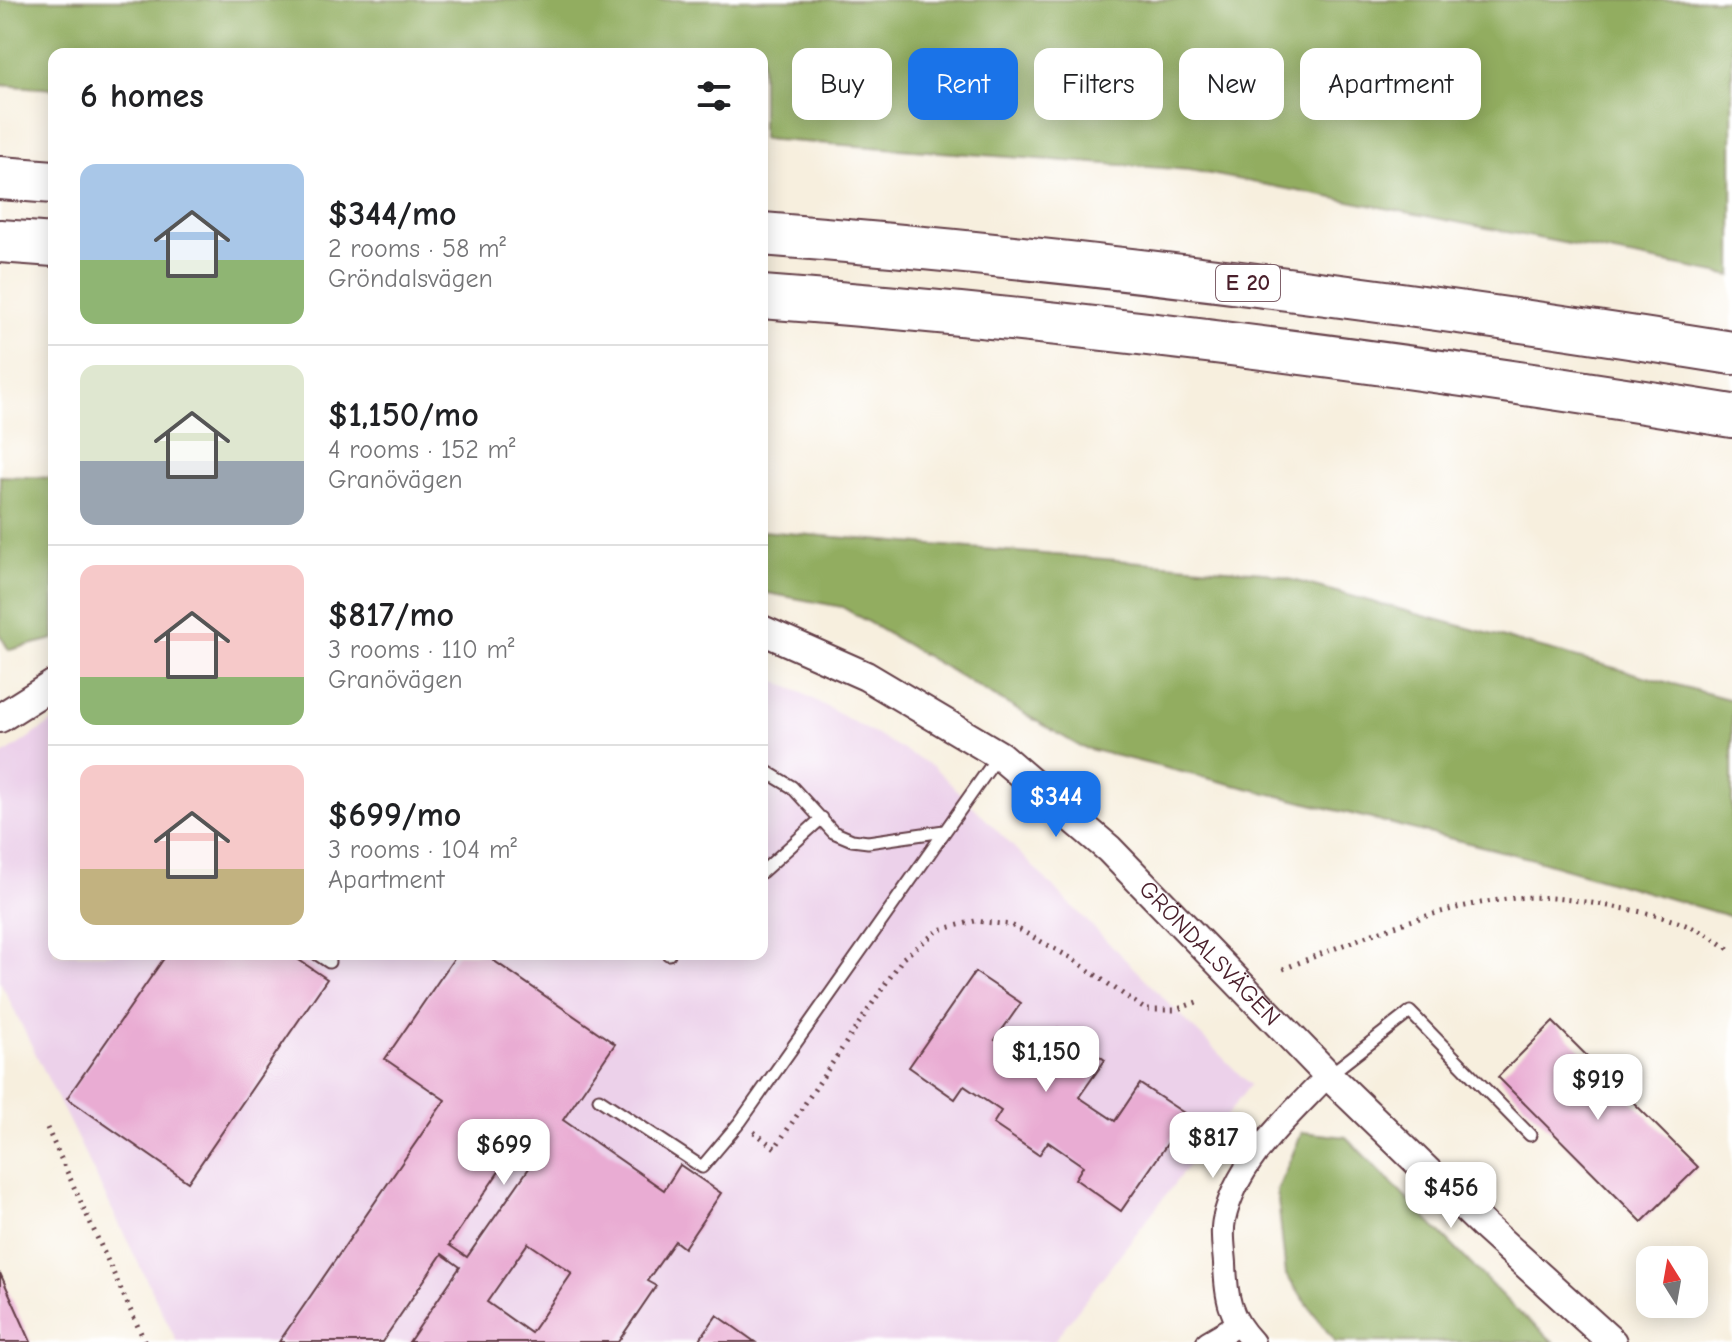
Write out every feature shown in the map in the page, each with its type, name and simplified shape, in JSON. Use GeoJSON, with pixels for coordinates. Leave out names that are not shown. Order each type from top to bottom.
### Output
{"type":"FeatureCollection","features":[{"type":"Feature","properties":{"kind":"highway"},"geometry":{"type":"LineString","coordinates":[[0,178],[48,182]]}},
{"type":"Feature","properties":{"kind":"highway","name":"E 20"},"geometry":{"type":"LineString","coordinates":[[768,234],[1242,282],[1475,312],[1732,353]]}},
{"type":"Feature","properties":{"kind":"highway"},"geometry":{"type":"LineString","coordinates":[[0,241],[48,245]]}},
{"type":"Feature","properties":{"kind":"highway"},"geometry":{"type":"LineString","coordinates":[[768,297],[1221,342],[1553,387],[1732,416]]}},
{"type":"Feature","properties":{"kind":"street","name":"GRÖNDALSVÄGEN"},"geometry":{"type":"LineString","coordinates":[[768,633],[866,676],[999,755],[1109,849],[1328,1075],[1484,1226],[1612,1342]]}},
{"type":"Feature","properties":{"kind":"street"},"geometry":{"type":"LineString","coordinates":[[0,718],[48,688]]}},
{"type":"Feature","properties":{"kind":"street"},"geometry":{"type":"LineString","coordinates":[[1253,1342],[1237,1325],[1226,1293],[1223,1222],[1235,1187],[1262,1145],[1328,1075]]}},
{"type":"Feature","properties":{"kind":"street"},"geometry":{"type":"LineString","coordinates":[[1208,1342],[1237,1325]]}},
{"type":"Feature","properties":{"kind":"lane"},"geometry":{"type":"LineString","coordinates":[[599,1099],[702,1167],[740,1122],[999,755]]}},
{"type":"Feature","properties":{"kind":"lane"},"geometry":{"type":"LineString","coordinates":[[768,773],[792,787],[833,832],[852,840],[868,842],[944,831]]}},
{"type":"Feature","properties":{"kind":"lane"},"geometry":{"type":"LineString","coordinates":[[768,867],[822,818]]}},
{"type":"Feature","properties":{"kind":"lane"},"geometry":{"type":"LineString","coordinates":[[1328,1075],[1410,1012],[1530,1135]]}},
{"type":"Feature","properties":{"kind":"path"},"geometry":{"type":"LineString","coordinates":[[1283,969],[1439,911],[1518,898],[1587,902],[1656,914],[1719,941],[1732,952]]}},
{"type":"Feature","properties":{"kind":"path"},"geometry":{"type":"LineString","coordinates":[[740,1122],[775,1148],[903,958],[939,930],[975,921],[1011,925],[1071,958],[1146,1010],[1175,1010],[1197,1002]]}},
{"type":"Feature","properties":{"kind":"path"},"geometry":{"type":"LineString","coordinates":[[47,1128],[145,1342]]}},
{"type":"Feature","properties":{"kind":"shaded area"},"geometry":{"type":"Polygon","coordinates":[[[768,678],[802,693],[934,767],[1250,1085],[1053,1342],[177,1342],[0,981],[0,757],[48,725],[48,960],[768,960],[768,678]]]}},
{"type":"Feature","properties":{"kind":"green space"},"geometry":{"type":"Polygon","coordinates":[[[0,0],[1732,0],[1732,276],[1190,170],[768,139],[768,48],[48,48],[48,89],[0,85],[0,0]]]}},
{"type":"Feature","properties":{"kind":"green space"},"geometry":{"type":"Polygon","coordinates":[[[0,476],[48,478],[48,640],[9,650],[0,635],[0,476]]]}},
{"type":"Feature","properties":{"kind":"green space"},"geometry":{"type":"Polygon","coordinates":[[[768,531],[1263,572],[1732,700],[1732,917],[1537,860],[1081,747],[842,607],[768,593],[768,531]]]}},
{"type":"Feature","properties":{"kind":"green space"},"geometry":{"type":"Polygon","coordinates":[[[1302,1132],[1346,1137],[1516,1310],[1554,1342],[1335,1342],[1286,1275],[1277,1191],[1302,1132]]]}},
{"type":"Feature","properties":{"kind":"building"},"geometry":{"type":"Polygon","coordinates":[[[163,960],[299,960],[327,979],[188,1182],[67,1098],[163,960]]]}},
{"type":"Feature","properties":{"kind":"building"},"geometry":{"type":"Polygon","coordinates":[[[453,960],[493,960],[615,1044],[563,1120],[664,1190],[680,1165],[721,1193],[684,1248],[675,1241],[647,1281],[656,1286],[618,1342],[409,1342],[460,1267],[442,1254],[382,1342],[279,1342],[445,1100],[385,1059],[453,960]],[[515,1148],[449,1245],[467,1257],[534,1161],[515,1148]],[[528,1243],[487,1302],[531,1333],[572,1273],[528,1243]]]}},
{"type":"Feature","properties":{"kind":"building"},"geometry":{"type":"Polygon","coordinates":[[[975,972],[1021,1003],[995,1040],[1033,1066],[1058,1028],[1105,1060],[1079,1097],[1115,1121],[1140,1084],[1187,1115],[1121,1211],[1075,1179],[1083,1166],[1048,1142],[1039,1155],[993,1124],[1001,1111],[964,1086],[955,1099],[909,1067],[975,972]]]}},
{"type":"Feature","properties":{"kind":"building"},"geometry":{"type":"Polygon","coordinates":[[[1553,1022],[1698,1167],[1642,1222],[1498,1077],[1553,1022]]]}},
{"type":"Feature","properties":{"kind":"building"},"geometry":{"type":"Polygon","coordinates":[[[0,1273],[31,1342],[0,1342],[0,1273]]]}},
{"type":"Feature","properties":{"kind":"building"},"geometry":{"type":"Polygon","coordinates":[[[717,1315],[755,1342],[698,1342],[717,1315]]]}}]}
